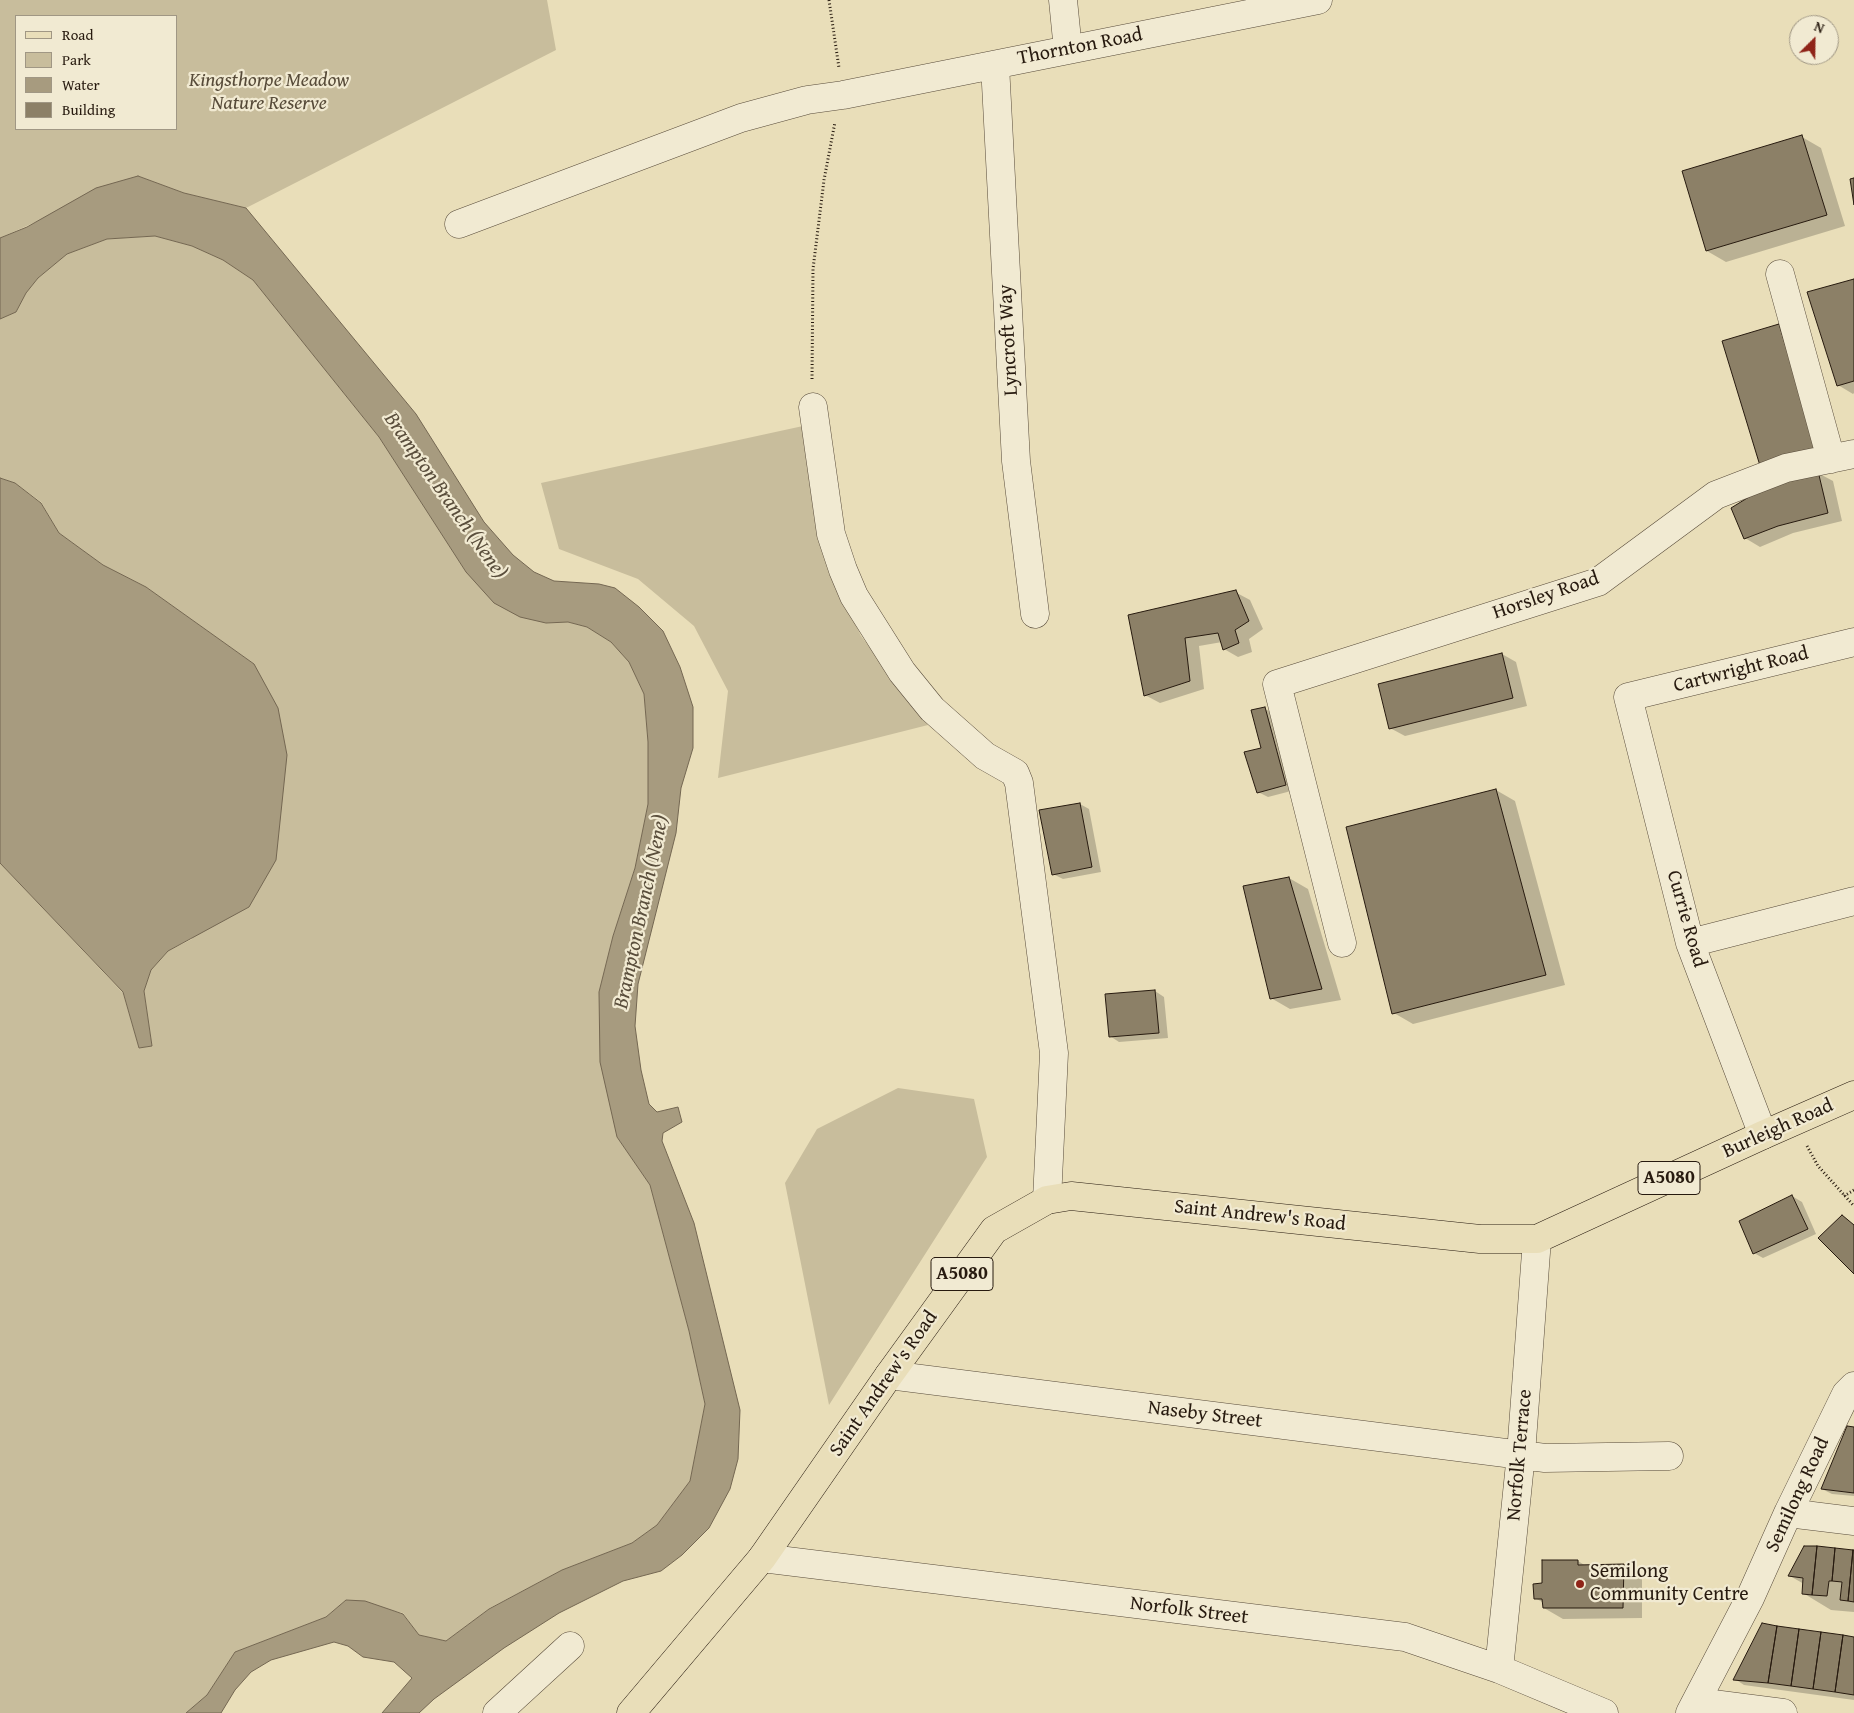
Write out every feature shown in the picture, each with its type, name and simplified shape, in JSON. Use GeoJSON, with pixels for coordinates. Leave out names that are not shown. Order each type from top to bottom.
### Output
{"type":"FeatureCollection","features":[{"type":"Feature","properties":{"kind":"main road","name":"Burleigh Road"},"geometry":{"type":"LineString","coordinates":[[1480,1239],[1537,1239],[1854,1095]]}},
{"type":"Feature","properties":{"kind":"main road","name":"Saint Andrew's Road"},"geometry":{"type":"LineString","coordinates":[[631,1713],[762,1558],[889,1375],[994,1230],[1047,1200],[1071,1196],[1480,1239]]}},
{"type":"Feature","properties":{"kind":"street"},"geometry":{"type":"LineString","coordinates":[[1063,0],[1068,50]]}},
{"type":"Feature","properties":{"kind":"street","name":"Thornton Road"},"geometry":{"type":"LineString","coordinates":[[459,224],[741,118],[807,100],[843,96],[1318,0]]}},
{"type":"Feature","properties":{"kind":"street","name":"Lyncroft Way"},"geometry":{"type":"LineString","coordinates":[[995,65],[1016,461],[1035,614]]}},
{"type":"Feature","properties":{"kind":"street"},"geometry":{"type":"LineString","coordinates":[[1780,274],[1843,457]]}},
{"type":"Feature","properties":{"kind":"street"},"geometry":{"type":"LineString","coordinates":[[813,408],[831,534],[854,596],[902,672],[932,709],[985,756],[1015,774],[1019,783],[1054,1053],[1047,1200]]}},
{"type":"Feature","properties":{"kind":"street","name":"Horsley Road"},"geometry":{"type":"LineString","coordinates":[[1342,944],[1277,684],[1598,582],[1716,495],[1786,468],[1843,457]]}},
{"type":"Feature","properties":{"kind":"street","name":"Cartwright Road"},"geometry":{"type":"LineString","coordinates":[[1628,697],[1854,642]]}},
{"type":"Feature","properties":{"kind":"street","name":"Currie Road"},"geometry":{"type":"LineString","coordinates":[[1628,697],[1690,943],[1763,1135]]}},
{"type":"Feature","properties":{"kind":"street"},"geometry":{"type":"LineString","coordinates":[[1690,943],[1854,901]]}},
{"type":"Feature","properties":{"kind":"street","name":"Norfolk Terrace"},"geometry":{"type":"LineString","coordinates":[[1499,1669],[1521,1454],[1537,1239]]}},
{"type":"Feature","properties":{"kind":"street","name":"Naseby Street"},"geometry":{"type":"LineString","coordinates":[[889,1375],[1545,1458],[1669,1456]]}},
{"type":"Feature","properties":{"kind":"street","name":"Semilong Road"},"geometry":{"type":"LineString","coordinates":[[1693,1708],[1750,1598],[1788,1513],[1846,1394],[1854,1386]]}},
{"type":"Feature","properties":{"kind":"street"},"geometry":{"type":"LineString","coordinates":[[1788,1513],[1854,1521]]}},
{"type":"Feature","properties":{"kind":"street","name":"Norfolk Street"},"geometry":{"type":"LineString","coordinates":[[762,1558],[1405,1638],[1499,1669],[1604,1713]]}},
{"type":"Feature","properties":{"kind":"street"},"geometry":{"type":"LineString","coordinates":[[497,1713],[570,1646]]}},
{"type":"Feature","properties":{"kind":"street"},"geometry":{"type":"LineString","coordinates":[[1693,1708],[1783,1713]]}},
{"type":"Feature","properties":{"kind":"path"},"geometry":{"type":"LineString","coordinates":[[813,408],[810,353],[813,270],[833,129],[843,96],[829,0]]}},
{"type":"Feature","properties":{"kind":"path"},"geometry":{"type":"LineString","coordinates":[[1794,1121],[1818,1166],[1854,1206]]}},
{"type":"Feature","properties":{"kind":"path"},"geometry":{"type":"LineString","coordinates":[[1844,1196],[1854,1190]]}},
{"type":"Feature","properties":{"kind":"green space","name":"Kingsthorpe Meadow Nature Reserve"},"geometry":{"type":"Polygon","coordinates":[[[0,0],[547,0],[556,50],[246,208],[184,193],[138,176],[0,238],[0,0]]]}},
{"type":"Feature","properties":{"kind":"green space"},"geometry":{"type":"Polygon","coordinates":[[[155,236],[192,246],[223,260],[253,280],[379,437],[466,572],[545,623],[568,622],[587,627],[611,642],[629,662],[644,694],[648,742],[648,804],[635,868],[613,936],[599,992],[617,1137],[650,1185],[689,1331],[705,1404],[690,1481],[657,1525],[632,1543],[562,1570],[490,1608],[446,1641],[419,1635],[403,1613],[346,1600],[326,1617],[235,1652],[207,1695],[186,1713],[0,1713],[0,863],[123,993],[139,1048],[152,1046],[144,991],[151,970],[168,951],[192,939],[254,664],[146,587],[103,565],[59,533],[41,502],[15,483],[0,478],[0,319],[16,312],[26,293],[38,278],[67,254],[107,239],[155,236]]]}},
{"type":"Feature","properties":{"kind":"green space"},"geometry":{"type":"Polygon","coordinates":[[[803,426],[832,577],[861,636],[928,725],[718,778],[728,691],[694,626],[638,579],[559,549],[541,483],[803,426]]]}},
{"type":"Feature","properties":{"kind":"green space"},"geometry":{"type":"Polygon","coordinates":[[[898,1088],[974,1099],[987,1157],[829,1405],[785,1183],[817,1129],[898,1088]]]}},
{"type":"Feature","properties":{"kind":"water","name":"Brampton Branch (Nene)"},"geometry":{"type":"Polygon","coordinates":[[[138,176],[184,193],[246,208],[416,414],[484,522],[513,555],[534,572],[554,581],[599,584],[615,588],[639,607],[663,631],[680,667],[693,707],[693,748],[681,788],[676,833],[638,984],[635,1026],[641,1070],[649,1104],[657,1112],[678,1107],[682,1122],[663,1133],[662,1141],[694,1223],[740,1410],[738,1459],[730,1489],[709,1528],[682,1555],[661,1571],[623,1581],[559,1613],[504,1648],[434,1699],[419,1713],[382,1713],[412,1678],[394,1662],[363,1657],[348,1646],[334,1642],[271,1660],[251,1672],[235,1690],[221,1713],[186,1713],[207,1695],[235,1652],[326,1617],[346,1600],[365,1601],[403,1614],[419,1635],[446,1641],[489,1609],[562,1570],[632,1543],[657,1525],[690,1481],[705,1404],[689,1331],[650,1185],[617,1137],[600,1062],[599,992],[613,936],[635,868],[648,804],[648,742],[644,694],[629,662],[611,642],[587,627],[568,622],[546,623],[520,617],[494,603],[466,572],[379,437],[253,280],[223,260],[192,246],[155,236],[107,239],[67,254],[38,278],[26,293],[16,312],[0,319],[0,238],[27,227],[96,188],[138,176]]]}},
{"type":"Feature","properties":{"kind":"water"},"geometry":{"type":"Polygon","coordinates":[[[0,478],[15,483],[41,503],[59,533],[103,565],[146,587],[254,664],[278,708],[287,755],[276,860],[249,907],[168,951],[151,970],[144,991],[152,1046],[139,1048],[123,992],[0,863],[0,478]]]}},
{"type":"Feature","properties":{"kind":"building"},"geometry":{"type":"Polygon","coordinates":[[[1802,135],[1827,215],[1706,251],[1682,171],[1802,135]]]}},
{"type":"Feature","properties":{"kind":"building"},"geometry":{"type":"Polygon","coordinates":[[[1854,178],[1854,205],[1850,179],[1854,178]]]}},
{"type":"Feature","properties":{"kind":"building"},"geometry":{"type":"Polygon","coordinates":[[[1854,279],[1854,381],[1837,386],[1807,292],[1854,279]]]}},
{"type":"Feature","properties":{"kind":"building"},"geometry":{"type":"Polygon","coordinates":[[[1779,324],[1818,452],[1761,469],[1722,341],[1779,324]]]}},
{"type":"Feature","properties":{"kind":"building"},"geometry":{"type":"Polygon","coordinates":[[[1818,471],[1828,513],[1778,526],[1744,539],[1731,508],[1770,484],[1818,471]]]}},
{"type":"Feature","properties":{"kind":"building"},"geometry":{"type":"Polygon","coordinates":[[[1236,590],[1249,621],[1235,630],[1239,643],[1223,650],[1218,633],[1185,638],[1190,681],[1144,696],[1128,615],[1236,590]]]}},
{"type":"Feature","properties":{"kind":"building"},"geometry":{"type":"Polygon","coordinates":[[[1502,653],[1513,698],[1389,729],[1378,684],[1502,653]]]}},
{"type":"Feature","properties":{"kind":"building"},"geometry":{"type":"Polygon","coordinates":[[[1265,707],[1286,785],[1257,793],[1244,752],[1261,748],[1251,710],[1265,707]]]}},
{"type":"Feature","properties":{"kind":"building"},"geometry":{"type":"Polygon","coordinates":[[[1496,789],[1546,975],[1392,1014],[1346,827],[1496,789]]]}},
{"type":"Feature","properties":{"kind":"building"},"geometry":{"type":"Polygon","coordinates":[[[1080,803],[1092,867],[1052,875],[1039,810],[1080,803]]]}},
{"type":"Feature","properties":{"kind":"building"},"geometry":{"type":"Polygon","coordinates":[[[1289,877],[1322,989],[1270,999],[1243,886],[1289,877]]]}},
{"type":"Feature","properties":{"kind":"building"},"geometry":{"type":"Polygon","coordinates":[[[1155,990],[1159,1033],[1109,1037],[1105,994],[1155,990]]]}},
{"type":"Feature","properties":{"kind":"building"},"geometry":{"type":"Polygon","coordinates":[[[1792,1195],[1808,1229],[1753,1254],[1739,1221],[1792,1195]]]}},
{"type":"Feature","properties":{"kind":"building"},"geometry":{"type":"Polygon","coordinates":[[[1842,1215],[1854,1225],[1854,1274],[1818,1238],[1842,1215]]]}},
{"type":"Feature","properties":{"kind":"building"},"geometry":{"type":"Polygon","coordinates":[[[1847,1426],[1854,1427],[1854,1493],[1821,1489],[1847,1426]]]}},
{"type":"Feature","properties":{"kind":"building"},"geometry":{"type":"Polygon","coordinates":[[[1804,1546],[1817,1546],[1812,1595],[1802,1594],[1803,1578],[1788,1576],[1804,1546]]]}},
{"type":"Feature","properties":{"kind":"building"},"geometry":{"type":"Polygon","coordinates":[[[1817,1546],[1835,1548],[1832,1581],[1829,1581],[1827,1596],[1812,1595],[1817,1546]]]}},
{"type":"Feature","properties":{"kind":"building"},"geometry":{"type":"Polygon","coordinates":[[[1835,1548],[1853,1550],[1848,1601],[1840,1600],[1842,1582],[1832,1581],[1835,1548]]]}},
{"type":"Feature","properties":{"kind":"building"},"geometry":{"type":"Polygon","coordinates":[[[1854,1550],[1854,1602],[1848,1601],[1854,1550]]]}},
{"type":"Feature","properties":{"kind":"building","name":"Semilong Community Centre"},"geometry":{"type":"Polygon","coordinates":[[[1542,1560],[1578,1560],[1578,1565],[1624,1564],[1623,1608],[1543,1608],[1542,1599],[1534,1599],[1533,1584],[1542,1583],[1542,1560]]]}},
{"type":"Feature","properties":{"kind":"building"},"geometry":{"type":"Polygon","coordinates":[[[1762,1623],[1777,1626],[1768,1683],[1733,1680],[1762,1623]]]}},
{"type":"Feature","properties":{"kind":"building"},"geometry":{"type":"Polygon","coordinates":[[[1777,1626],[1799,1629],[1791,1686],[1768,1683],[1777,1626]]]}},
{"type":"Feature","properties":{"kind":"building"},"geometry":{"type":"Polygon","coordinates":[[[1799,1629],[1821,1632],[1813,1689],[1791,1686],[1799,1629]]]}},
{"type":"Feature","properties":{"kind":"building"},"geometry":{"type":"Polygon","coordinates":[[[1821,1632],[1843,1635],[1835,1692],[1813,1689],[1821,1632]]]}},
{"type":"Feature","properties":{"kind":"building"},"geometry":{"type":"Polygon","coordinates":[[[1843,1635],[1854,1637],[1854,1695],[1835,1692],[1843,1635]]]}},
{"type":"Feature","properties":{"kind":"place","name":"Semilong Community Centre"},"geometry":{"type":"Point","coordinates":[1580,1584]}}]}
